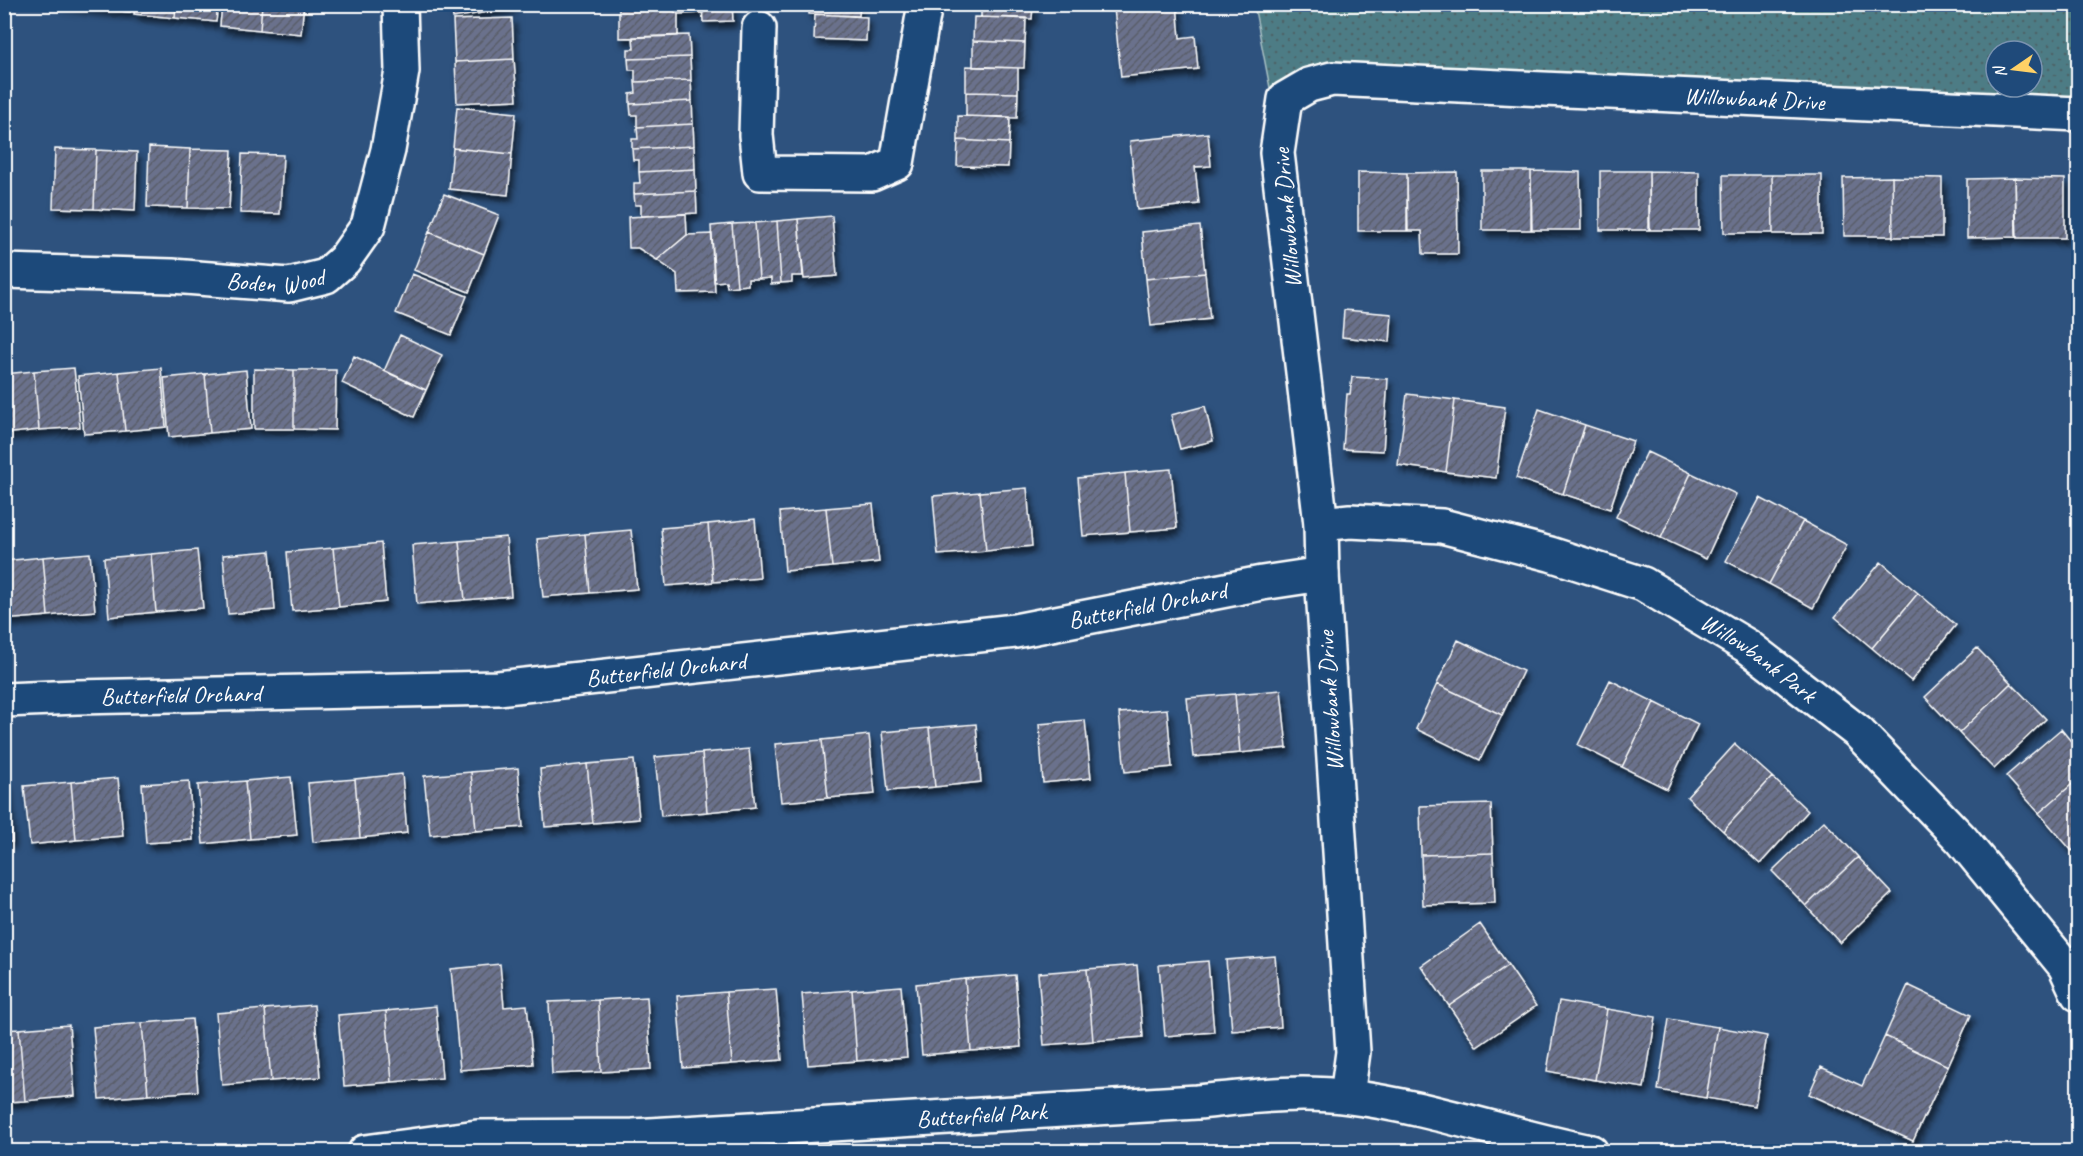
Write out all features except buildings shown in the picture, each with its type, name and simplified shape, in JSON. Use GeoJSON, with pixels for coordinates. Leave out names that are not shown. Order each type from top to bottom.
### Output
{"type":"FeatureCollection","features":[{"type":"Feature","properties":{"kind":"street","name":"Boden Wood"},"geometry":{"type":"LineString","coordinates":[[4,271],[160,275],[289,285],[326,276],[344,260],[368,226],[371,215],[388,150],[402,71],[400,4]]}},
{"type":"Feature","properties":{"kind":"street"},"geometry":{"type":"LineString","coordinates":[[759,28],[756,135],[759,173],[872,174],[897,163],[925,4]]}},
{"type":"Feature","properties":{"kind":"street","name":"Willowbank Drive"},"geometry":{"type":"LineString","coordinates":[[1347,1096],[1353,1052],[1322,574],[1321,524],[1277,153],[1286,99],[1309,85],[1332,79],[2079,114]]}},
{"type":"Feature","properties":{"kind":"street","name":"Willowbank Park"},"geometry":{"type":"LineString","coordinates":[[1321,524],[1360,521],[1442,526],[1550,554],[1643,584],[1747,646],[1858,732],[1954,832],[2065,966],[2079,994]]}},
{"type":"Feature","properties":{"kind":"street","name":"Butterfield Orchard"},"geometry":{"type":"LineString","coordinates":[[4,700],[498,688],[1015,631],[1262,582],[1322,574]]}},
{"type":"Feature","properties":{"kind":"street","name":"Butterfield Park"},"geometry":{"type":"LineString","coordinates":[[365,1152],[477,1137],[634,1144],[1282,1094],[1347,1096],[1417,1109],[1591,1152]]}},
{"type":"Feature","properties":{"kind":"green space"},"geometry":{"type":"Polygon","coordinates":[[[1254,5],[2078,5],[2078,103],[1299,73],[1270,88],[1254,5]]]}}]}
